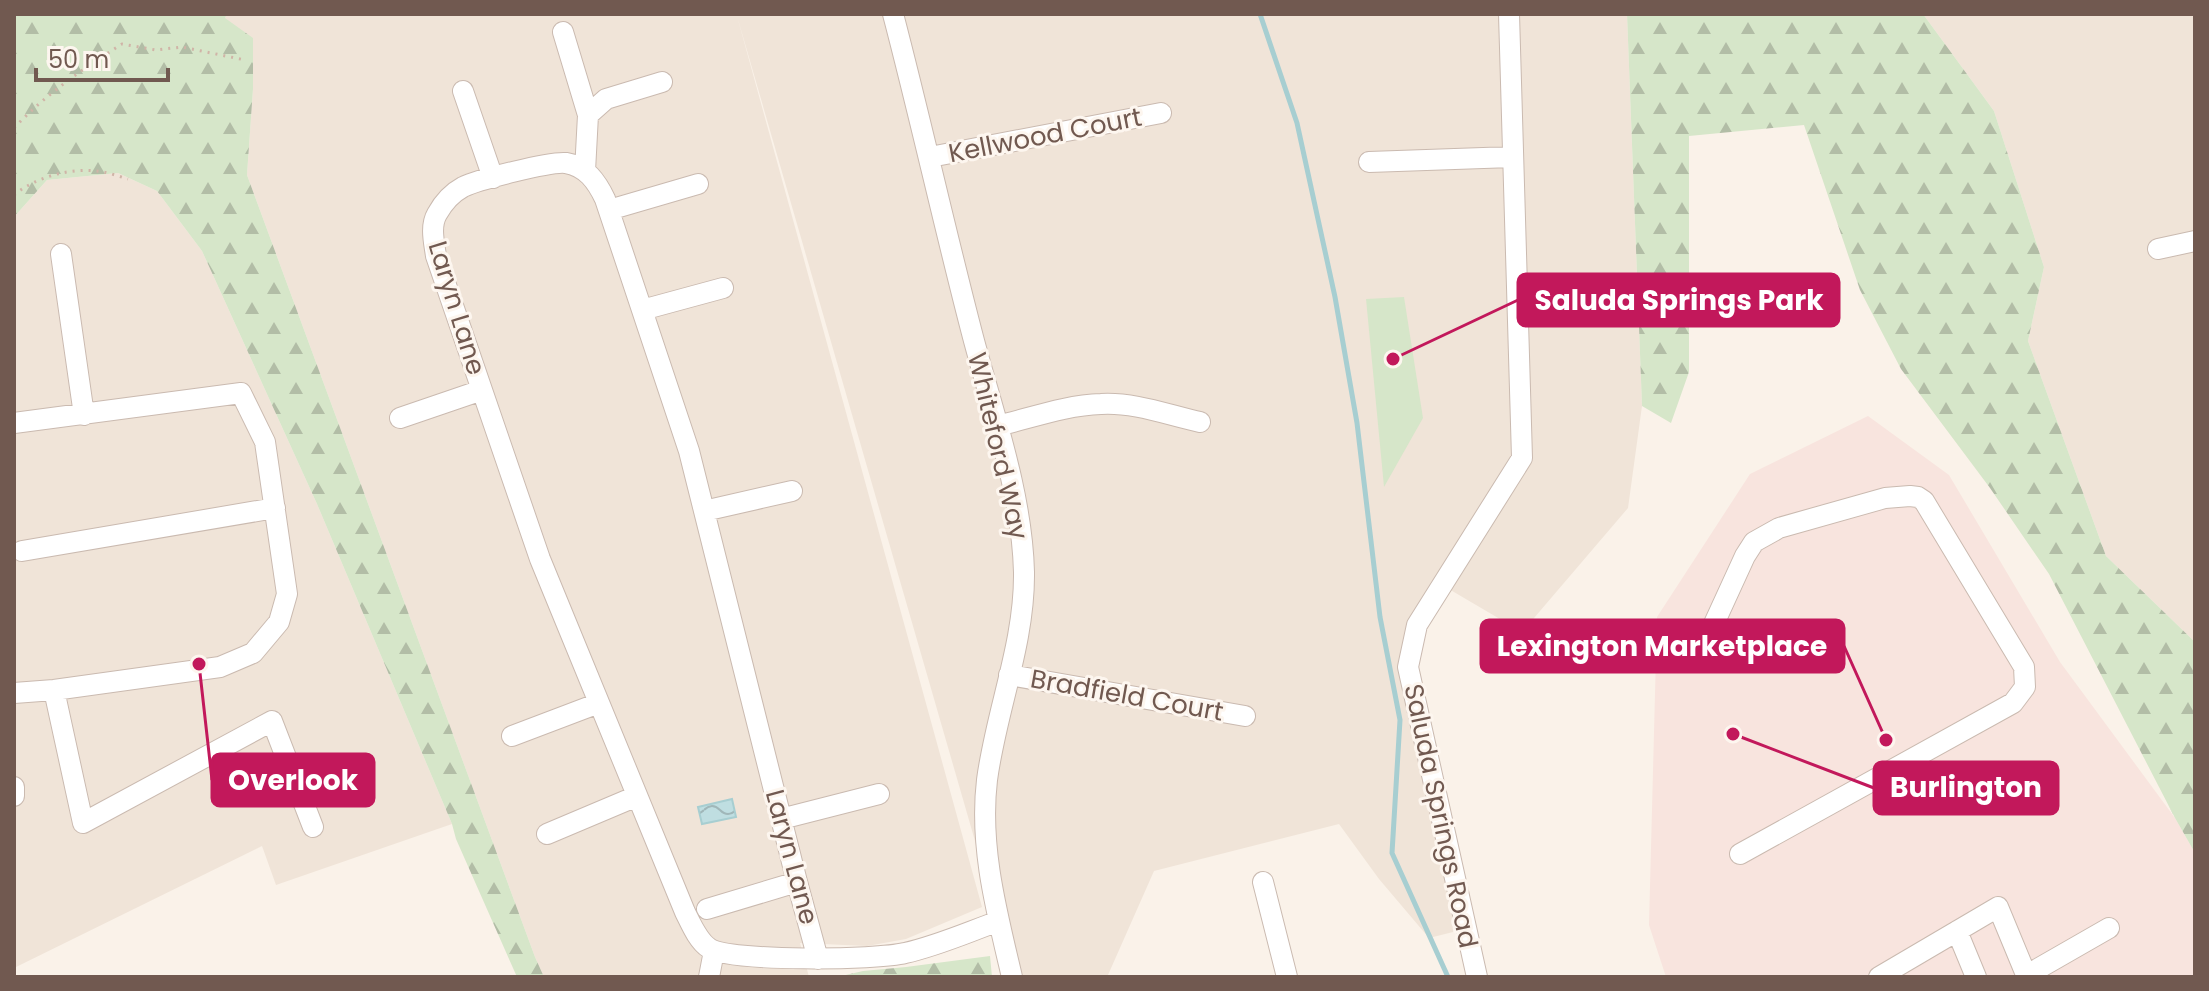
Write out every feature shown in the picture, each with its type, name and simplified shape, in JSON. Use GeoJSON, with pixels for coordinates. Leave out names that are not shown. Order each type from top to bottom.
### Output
{"type":"FeatureCollection","features":[{"type":"Feature","properties":{"kind":"street","name":"Whiteford Way"},"geometry":{"type":"LineString","coordinates":[[893,14],[1016,505],[1024,574],[1020,622],[991,756],[985,804],[989,874],[1012,977]]}},
{"type":"Feature","properties":{"kind":"street","name":"Saluda Springs Road"},"geometry":{"type":"LineString","coordinates":[[1477,977],[1408,667],[1417,625],[1522,458],[1509,14]]}},
{"type":"Feature","properties":{"kind":"street"},"geometry":{"type":"LineString","coordinates":[[563,32],[588,115],[585,171]]}},
{"type":"Feature","properties":{"kind":"street"},"geometry":{"type":"LineString","coordinates":[[588,115],[606,99],[662,82]]}},
{"type":"Feature","properties":{"kind":"street"},"geometry":{"type":"LineString","coordinates":[[463,91],[493,178]]}},
{"type":"Feature","properties":{"kind":"street","name":"Kellwood Court"},"geometry":{"type":"LineString","coordinates":[[930,157],[1161,113]]}},
{"type":"Feature","properties":{"kind":"street"},"geometry":{"type":"LineString","coordinates":[[1369,162],[1512,157]]}},
{"type":"Feature","properties":{"kind":"street","name":"Laryn Lane"},"geometry":{"type":"LineString","coordinates":[[818,959],[689,451],[597,182],[585,171],[568,163],[552,162],[465,186],[449,197],[436,216],[433,234],[436,256],[540,559],[685,912],[696,932],[708,948],[728,955],[818,959],[861,958],[904,954],[999,921]]}},
{"type":"Feature","properties":{"kind":"street"},"geometry":{"type":"LineString","coordinates":[[609,210],[698,184]]}},
{"type":"Feature","properties":{"kind":"street"},"geometry":{"type":"LineString","coordinates":[[2158,249],[2195,241]]}},
{"type":"Feature","properties":{"kind":"street"},"geometry":{"type":"LineString","coordinates":[[61,254],[84,415]]}},
{"type":"Feature","properties":{"kind":"street"},"geometry":{"type":"LineString","coordinates":[[642,310],[723,288]]}},
{"type":"Feature","properties":{"kind":"street"},"geometry":{"type":"LineString","coordinates":[[400,418],[482,390]]}},
{"type":"Feature","properties":{"kind":"street"},"geometry":{"type":"LineString","coordinates":[[14,423],[241,393],[265,442],[287,594],[279,622],[253,653],[220,667],[14,693]]}},
{"type":"Feature","properties":{"kind":"street"},"geometry":{"type":"LineString","coordinates":[[997,426],[1082,405],[1103,403],[1121,404],[1200,422]]}},
{"type":"Feature","properties":{"kind":"street"},"geometry":{"type":"LineString","coordinates":[[704,511],[792,491]]}},
{"type":"Feature","properties":{"kind":"street"},"geometry":{"type":"LineString","coordinates":[[1701,652],[1754,542],[1779,528],[1885,498],[1910,496],[1924,501],[2024,667],[2025,687],[2013,703],[1740,854]]}},
{"type":"Feature","properties":{"kind":"street"},"geometry":{"type":"LineString","coordinates":[[22,551],[275,508]]}},
{"type":"Feature","properties":{"kind":"street","name":"Bradfield Court"},"geometry":{"type":"LineString","coordinates":[[1009,675],[1245,716]]}},
{"type":"Feature","properties":{"kind":"street"},"geometry":{"type":"LineString","coordinates":[[54,690],[83,823],[272,721],[313,827]]}},
{"type":"Feature","properties":{"kind":"street"},"geometry":{"type":"LineString","coordinates":[[512,736],[599,703]]}},
{"type":"Feature","properties":{"kind":"street"},"geometry":{"type":"LineString","coordinates":[[14,787],[14,796]]}},
{"type":"Feature","properties":{"kind":"street"},"geometry":{"type":"LineString","coordinates":[[781,819],[879,794]]}},
{"type":"Feature","properties":{"kind":"street"},"geometry":{"type":"LineString","coordinates":[[547,834],[637,796]]}},
{"type":"Feature","properties":{"kind":"street"},"geometry":{"type":"LineString","coordinates":[[707,909],[797,882]]}},
{"type":"Feature","properties":{"kind":"street"},"geometry":{"type":"LineString","coordinates":[[1263,882],[1287,977]]}},
{"type":"Feature","properties":{"kind":"street"},"geometry":{"type":"LineString","coordinates":[[1879,977],[1998,907],[2027,976],[2109,928]]}},
{"type":"Feature","properties":{"kind":"street"},"geometry":{"type":"LineString","coordinates":[[1957,931],[1976,977]]}},
{"type":"Feature","properties":{"kind":"street"},"geometry":{"type":"LineString","coordinates":[[709,977],[714,951]]}},
{"type":"Feature","properties":{"kind":"path"},"geometry":{"type":"LineString","coordinates":[[14,128],[81,70],[122,44],[156,50],[182,47],[245,60]]}},
{"type":"Feature","properties":{"kind":"path"},"geometry":{"type":"LineString","coordinates":[[14,195],[22,188],[58,173],[97,171],[128,179]]}},
{"type":"Feature","properties":{"kind":"shaded area"},"geometry":{"type":"Polygon","coordinates":[[[227,14],[1627,14],[1642,406],[1628,508],[1522,632],[1442,585],[1408,667],[1463,915],[1453,932],[1429,938],[1379,879],[1339,824],[1154,871],[1108,975],[1020,977],[1003,938],[737,16],[982,907],[906,939],[867,946],[800,943],[809,977],[544,977],[247,175],[253,89],[225,18],[227,14]]]}},
{"type":"Feature","properties":{"kind":"shaded area"},"geometry":{"type":"Polygon","coordinates":[[[1923,14],[2195,14],[2195,642],[2106,556],[2028,341],[2044,267],[1994,111],[1923,14]]]}},
{"type":"Feature","properties":{"kind":"shaded area"},"geometry":{"type":"Polygon","coordinates":[[[118,173],[157,191],[202,251],[317,504],[452,824],[276,885],[262,846],[14,968],[14,217],[47,180],[118,173]]]}},
{"type":"Feature","properties":{"kind":"shaded area"},"geometry":{"type":"Polygon","coordinates":[[[1868,416],[1949,475],[2060,662],[2175,818],[2195,853],[2195,977],[1666,977],[1649,925],[1657,617],[1750,474],[1868,416]]]}},
{"type":"Feature","properties":{"kind":"green space"},"geometry":{"type":"Polygon","coordinates":[[[14,14],[227,14],[225,18],[253,38],[247,175],[544,977],[517,977],[456,839],[317,504],[202,251],[157,191],[118,173],[47,180],[14,217],[14,14]]]}},
{"type":"Feature","properties":{"kind":"green space"},"geometry":{"type":"Polygon","coordinates":[[[1627,14],[1923,14],[1994,111],[2044,267],[2028,341],[2106,556],[2195,642],[2195,853],[2049,574],[1990,488],[1901,369],[1860,290],[1804,125],[1689,136],[1689,372],[1671,423],[1642,406],[1627,14]]]}},
{"type":"Feature","properties":{"kind":"green space"},"geometry":{"type":"Polygon","coordinates":[[[1404,297],[1423,418],[1384,487],[1366,299],[1404,297]]]}},
{"type":"Feature","properties":{"kind":"green space"},"geometry":{"type":"Polygon","coordinates":[[[990,956],[992,977],[837,977],[863,971],[990,956]]]}},
{"type":"Feature","properties":{"kind":"water"},"geometry":{"type":"Polygon","coordinates":[[[732,799],[736,817],[702,824],[698,807],[732,799]]]}},
{"type":"Feature","properties":{"kind":"waterway"},"geometry":{"type":"LineString","coordinates":[[1260,14],[1297,123],[1335,297],[1357,423],[1380,617],[1400,720],[1392,853],[1448,977]]}},
{"type":"Feature","properties":{"kind":"place","name":"Saluda Springs Park"},"geometry":{"type":"Point","coordinates":[1393,359]}},
{"type":"Feature","properties":{"kind":"place","name":"Overlook"},"geometry":{"type":"Point","coordinates":[199,664]}},
{"type":"Feature","properties":{"kind":"place","name":"Burlington"},"geometry":{"type":"Point","coordinates":[1733,734]}},
{"type":"Feature","properties":{"kind":"place","name":"Lexington Marketplace"},"geometry":{"type":"Point","coordinates":[1886,740]}}]}
